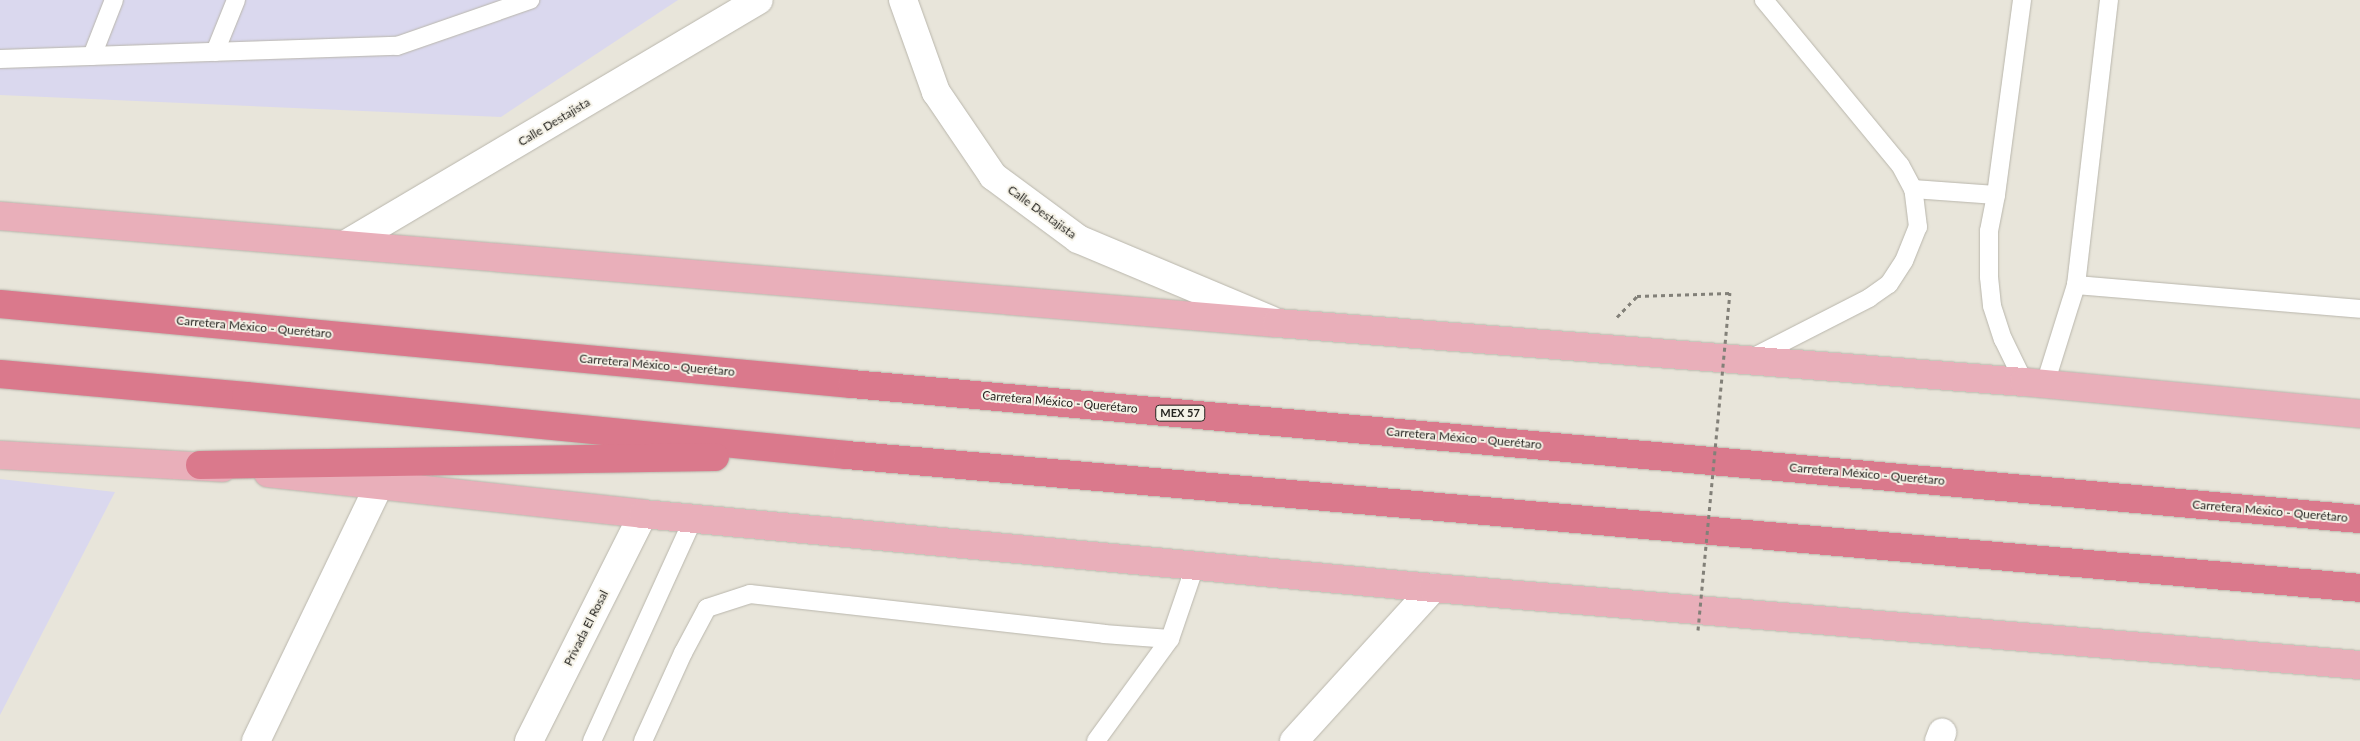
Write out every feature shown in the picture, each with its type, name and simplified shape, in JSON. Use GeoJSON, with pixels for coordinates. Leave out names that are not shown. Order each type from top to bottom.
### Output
{"type":"FeatureCollection","features":[{"type":"Feature","properties":{"kind":"highway","name":"Carretera México - Querétaro"},"geometry":{"type":"LineString","coordinates":[[0,304],[852,384],[2360,518]]}},
{"type":"Feature","properties":{"kind":"highway"},"geometry":{"type":"LineString","coordinates":[[0,374],[246,396],[847,455],[2360,588]]}},
{"type":"Feature","properties":{"kind":"highway"},"geometry":{"type":"LineString","coordinates":[[200,465],[847,455]]}},
{"type":"Feature","properties":{"kind":"main road","name":"Calle Destajista"},"geometry":{"type":"LineString","coordinates":[[348,244],[759,0]]}},
{"type":"Feature","properties":{"kind":"main road","name":"Calle Destajista"},"geometry":{"type":"LineString","coordinates":[[904,0],[936,92],[993,176],[1078,239],[1277,323]]}},
{"type":"Feature","properties":{"kind":"main road"},"geometry":{"type":"LineString","coordinates":[[0,216],[1277,323],[2035,383],[2360,414]]}},
{"type":"Feature","properties":{"kind":"main road"},"geometry":{"type":"LineString","coordinates":[[2,460],[200,465],[643,514],[1195,566],[1433,588],[2360,665]]}},
{"type":"Feature","properties":{"kind":"main road"},"geometry":{"type":"LineString","coordinates":[[256,741],[379,485]]}},
{"type":"Feature","properties":{"kind":"main road","name":"Privada El Rosal"},"geometry":{"type":"LineString","coordinates":[[529,741],[643,514]]}},
{"type":"Feature","properties":{"kind":"main road"},"geometry":{"type":"LineString","coordinates":[[1294,741],[1433,588]]}},
{"type":"Feature","properties":{"kind":"lane"},"geometry":{"type":"LineString","coordinates":[[92,56],[114,0]]}},
{"type":"Feature","properties":{"kind":"lane"},"geometry":{"type":"LineString","coordinates":[[215,52],[236,0]]}},
{"type":"Feature","properties":{"kind":"lane"},"geometry":{"type":"LineString","coordinates":[[0,60],[398,46],[530,0]]}},
{"type":"Feature","properties":{"kind":"lane"},"geometry":{"type":"LineString","coordinates":[[1747,360],[1869,298],[1889,284],[1904,261],[1918,227],[1913,189],[1900,165],[1764,0]]}},
{"type":"Feature","properties":{"kind":"lane"},"geometry":{"type":"LineString","coordinates":[[2022,0],[1990,231],[1989,277],[1992,306],[2003,339],[2035,383]]}},
{"type":"Feature","properties":{"kind":"lane"},"geometry":{"type":"LineString","coordinates":[[2035,383],[2076,285],[2109,0]]}},
{"type":"Feature","properties":{"kind":"lane"},"geometry":{"type":"LineString","coordinates":[[1913,189],[1996,195]]}},
{"type":"Feature","properties":{"kind":"lane"},"geometry":{"type":"LineString","coordinates":[[2076,285],[2360,308]]}},
{"type":"Feature","properties":{"kind":"lane"},"geometry":{"type":"LineString","coordinates":[[592,741],[693,519]]}},
{"type":"Feature","properties":{"kind":"lane"},"geometry":{"type":"LineString","coordinates":[[1096,741],[1170,639],[1195,566]]}},
{"type":"Feature","properties":{"kind":"lane"},"geometry":{"type":"LineString","coordinates":[[643,741],[683,653],[707,608],[750,594],[1104,634],[1170,639]]}},
{"type":"Feature","properties":{"kind":"path"},"geometry":{"type":"LineString","coordinates":[[1637,296],[1730,293],[1698,630]]}},
{"type":"Feature","properties":{"kind":"shaded area"},"geometry":{"type":"Polygon","coordinates":[[[0,0],[678,0],[501,117],[0,95],[0,0]]]}},
{"type":"Feature","properties":{"kind":"shaded area"},"geometry":{"type":"Polygon","coordinates":[[[0,479],[115,492],[0,715],[0,479]]]}}]}
